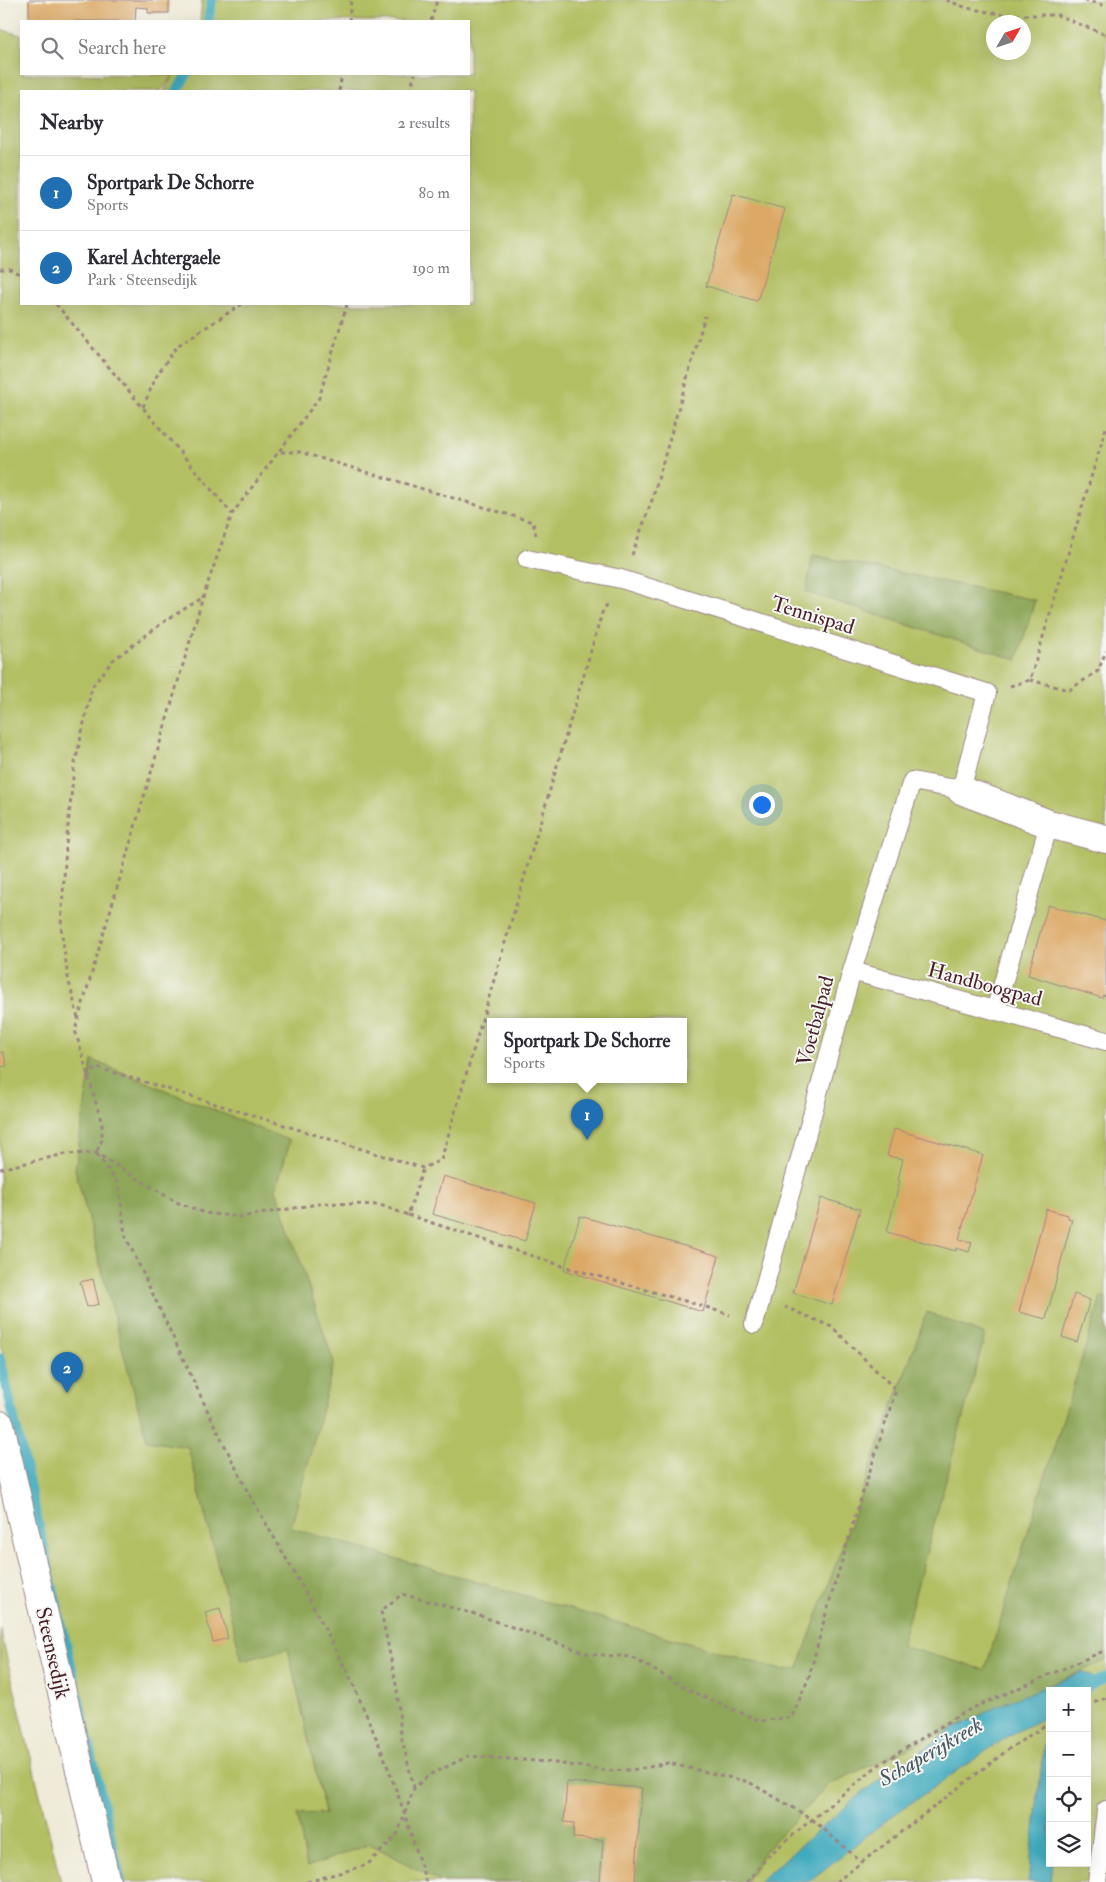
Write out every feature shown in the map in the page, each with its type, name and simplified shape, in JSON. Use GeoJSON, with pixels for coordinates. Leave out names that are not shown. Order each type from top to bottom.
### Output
{"type":"FeatureCollection","features":[{"type":"Feature","properties":{"kind":"street"},"geometry":{"type":"LineString","coordinates":[[961,790],[1049,824],[1106,839]]}},
{"type":"Feature","properties":{"kind":"street","name":"Steensedijk"},"geometry":{"type":"LineString","coordinates":[[1,1431],[106,1882]]}},
{"type":"Feature","properties":{"kind":"lane","name":"Tennispad"},"geometry":{"type":"LineString","coordinates":[[535,561],[620,579],[987,693]]}},
{"type":"Feature","properties":{"kind":"lane"},"geometry":{"type":"LineString","coordinates":[[961,790],[987,693]]}},
{"type":"Feature","properties":{"kind":"lane","name":"Voetbalpad"},"geometry":{"type":"LineString","coordinates":[[754,1324],[852,971],[912,781],[961,790]]}},
{"type":"Feature","properties":{"kind":"lane"},"geometry":{"type":"LineString","coordinates":[[995,1011],[1049,824]]}},
{"type":"Feature","properties":{"kind":"lane","name":"Handboogpad"},"geometry":{"type":"LineString","coordinates":[[852,971],[1106,1041]]}},
{"type":"Feature","properties":{"kind":"lane"},"geometry":{"type":"LineString","coordinates":[[1097,1882],[1106,1810]]}},
{"type":"Feature","properties":{"kind":"path"},"geometry":{"type":"LineString","coordinates":[[349,20],[351,0]]}},
{"type":"Feature","properties":{"kind":"path"},"geometry":{"type":"LineString","coordinates":[[431,20],[437,0]]}},
{"type":"Feature","properties":{"kind":"path"},"geometry":{"type":"LineString","coordinates":[[946,0],[967,8],[1005,14],[1057,15],[1106,35]]}},
{"type":"Feature","properties":{"kind":"path"},"geometry":{"type":"LineString","coordinates":[[1084,0],[1106,6]]}},
{"type":"Feature","properties":{"kind":"path"},"geometry":{"type":"LineString","coordinates":[[340,90],[342,75]]}},
{"type":"Feature","properties":{"kind":"path"},"geometry":{"type":"LineString","coordinates":[[410,90],[415,75]]}},
{"type":"Feature","properties":{"kind":"path"},"geometry":{"type":"LineString","coordinates":[[0,269],[10,269],[20,274]]}},
{"type":"Feature","properties":{"kind":"path"},"geometry":{"type":"LineString","coordinates":[[57,305],[232,514]]}},
{"type":"Feature","properties":{"kind":"path"},"geometry":{"type":"LineString","coordinates":[[143,407],[156,377],[177,346],[240,305]]}},
{"type":"Feature","properties":{"kind":"path"},"geometry":{"type":"LineString","coordinates":[[96,1153],[102,1140],[102,1124],[75,1030],[78,1019],[203,597],[232,514],[319,398],[347,305]]}},
{"type":"Feature","properties":{"kind":"path"},"geometry":{"type":"LineString","coordinates":[[88,1078],[96,1067],[423,1168],[441,1160],[602,613],[630,562],[652,500],[705,316]]}},
{"type":"Feature","properties":{"kind":"path"},"geometry":{"type":"LineString","coordinates":[[1030,680],[1106,428]]}},
{"type":"Feature","properties":{"kind":"path"},"geometry":{"type":"LineString","coordinates":[[280,452],[300,452],[533,522],[535,561]]}},
{"type":"Feature","properties":{"kind":"path"},"geometry":{"type":"LineString","coordinates":[[78,1019],[68,978],[61,926],[66,846],[74,768],[92,687],[114,660],[165,621],[203,597]]}},
{"type":"Feature","properties":{"kind":"path"},"geometry":{"type":"LineString","coordinates":[[987,693],[1030,680],[1069,690],[1098,671],[1106,652]]}},
{"type":"Feature","properties":{"kind":"path"},"geometry":{"type":"LineString","coordinates":[[96,1153],[118,1185],[125,1235],[148,1287],[247,1490],[316,1611],[354,1686],[383,1754],[426,1882]]}},
{"type":"Feature","properties":{"kind":"path"},"geometry":{"type":"LineString","coordinates":[[0,1169],[65,1154],[96,1153],[176,1202],[205,1213],[240,1217],[324,1203],[380,1206],[566,1267],[706,1307],[754,1324]]}},
{"type":"Feature","properties":{"kind":"path"},"geometry":{"type":"LineString","coordinates":[[408,1215],[423,1168]]}},
{"type":"Feature","properties":{"kind":"path"},"geometry":{"type":"LineString","coordinates":[[414,1788],[401,1735],[397,1689],[381,1611],[402,1594],[475,1614],[589,1654],[631,1657],[693,1692],[760,1721],[792,1717],[809,1677],[856,1514],[896,1390],[832,1327],[762,1297]]}},
{"type":"Feature","properties":{"kind":"path"},"geometry":{"type":"LineString","coordinates":[[747,1882],[770,1854],[877,1766],[964,1712],[1106,1650]]}},
{"type":"Feature","properties":{"kind":"path"},"geometry":{"type":"LineString","coordinates":[[1091,1704],[1106,1698]]}},
{"type":"Feature","properties":{"kind":"path"},"geometry":{"type":"LineString","coordinates":[[836,1882],[1009,1749],[1046,1725]]}},
{"type":"Feature","properties":{"kind":"path"},"geometry":{"type":"LineString","coordinates":[[307,1882],[367,1866],[397,1835],[414,1788],[429,1775],[469,1756],[549,1762],[609,1771],[639,1769],[668,1764],[749,1782],[812,1819],[861,1862]]}},
{"type":"Feature","properties":{"kind":"green space"},"geometry":{"type":"Polygon","coordinates":[[[202,0],[1106,0],[1106,1882],[125,1882],[0,1340],[0,29],[20,35],[20,75],[173,75],[162,90],[20,90],[20,305],[470,305],[470,90],[165,90],[173,75],[470,75],[470,20],[200,20],[202,0]]]}},
{"type":"Feature","properties":{"kind":"green space"},"geometry":{"type":"Polygon","coordinates":[[[813,555],[1035,600],[1017,660],[806,592],[813,555]]]}},
{"type":"Feature","properties":{"kind":"green space"},"geometry":{"type":"Polygon","coordinates":[[[92,1060],[290,1141],[276,1189],[334,1363],[291,1528],[781,1670],[798,1668],[927,1312],[985,1335],[901,1646],[985,1670],[1101,1297],[1106,1298],[1106,1660],[829,1784],[764,1852],[746,1882],[441,1882],[370,1844],[307,1867],[297,1814],[325,1813],[288,1649],[242,1661],[188,1447],[147,1441],[75,1169],[92,1060]]]}},
{"type":"Feature","properties":{"kind":"green space"},"geometry":{"type":"Polygon","coordinates":[[[0,1629],[61,1882],[0,1882],[0,1629]]]}},
{"type":"Feature","properties":{"kind":"water"},"geometry":{"type":"Polygon","coordinates":[[[1083,1672],[1094,1678],[1095,1687],[1091,1690],[1091,1687],[1046,1687],[1046,1717],[1011,1734],[889,1818],[808,1882],[758,1882],[864,1791],[950,1731],[1002,1704],[1083,1672]]]}},
{"type":"Feature","properties":{"kind":"water"},"geometry":{"type":"Polygon","coordinates":[[[1046,1741],[1046,1867],[1053,1867],[1051,1882],[1028,1882],[1046,1741]]]}},
{"type":"Feature","properties":{"kind":"building"},"geometry":{"type":"Polygon","coordinates":[[[29,0],[169,0],[169,13],[148,13],[148,8],[136,7],[135,20],[29,20],[29,0]]]}},
{"type":"Feature","properties":{"kind":"building"},"geometry":{"type":"Polygon","coordinates":[[[733,194],[785,209],[757,301],[706,286],[733,194]]]}},
{"type":"Feature","properties":{"kind":"building"},"geometry":{"type":"Polygon","coordinates":[[[1048,905],[1106,921],[1106,996],[1103,995],[1102,998],[1028,975],[1048,905]]]}},
{"type":"Feature","properties":{"kind":"building"},"geometry":{"type":"Polygon","coordinates":[[[3,1052],[7,1066],[0,1067],[0,1053],[3,1052]]]}},
{"type":"Feature","properties":{"kind":"building"},"geometry":{"type":"Polygon","coordinates":[[[894,1129],[983,1155],[959,1239],[972,1242],[969,1252],[956,1248],[956,1251],[887,1232],[900,1181],[898,1180],[903,1159],[887,1156],[894,1129]]]}},
{"type":"Feature","properties":{"kind":"building"},"geometry":{"type":"Polygon","coordinates":[[[443,1176],[536,1203],[525,1241],[432,1214],[443,1176]]]}},
{"type":"Feature","properties":{"kind":"building"},"geometry":{"type":"Polygon","coordinates":[[[821,1198],[860,1209],[832,1305],[793,1293],[821,1198]]]}},
{"type":"Feature","properties":{"kind":"building"},"geometry":{"type":"Polygon","coordinates":[[[1046,1209],[1068,1215],[1068,1218],[1072,1219],[1046,1319],[1019,1312],[1046,1209]]]}},
{"type":"Feature","properties":{"kind":"building"},"geometry":{"type":"Polygon","coordinates":[[[580,1216],[719,1256],[703,1312],[564,1270],[580,1216]]]}},
{"type":"Feature","properties":{"kind":"building"},"geometry":{"type":"Polygon","coordinates":[[[93,1279],[99,1304],[87,1307],[80,1282],[93,1279]]]}},
{"type":"Feature","properties":{"kind":"building"},"geometry":{"type":"Polygon","coordinates":[[[1074,1294],[1090,1300],[1077,1342],[1062,1337],[1074,1294]]]}},
{"type":"Feature","properties":{"kind":"building"},"geometry":{"type":"Polygon","coordinates":[[[220,1608],[228,1638],[213,1642],[205,1612],[220,1608]]]}},
{"type":"Feature","properties":{"kind":"building"},"geometry":{"type":"Polygon","coordinates":[[[567,1782],[642,1788],[635,1882],[600,1882],[603,1840],[573,1838],[574,1823],[564,1822],[567,1782]]]}},
{"type":"Feature","properties":{"kind":"waterway"},"geometry":{"type":"LineString","coordinates":[[208,20],[212,0]]}},
{"type":"Feature","properties":{"kind":"waterway"},"geometry":{"type":"LineString","coordinates":[[178,90],[186,75]]}},
{"type":"Feature","properties":{"kind":"waterway"},"geometry":{"type":"LineString","coordinates":[[0,1358],[121,1882]]}},
{"type":"Feature","properties":{"kind":"waterway","name":"Schaperijkreek"},"geometry":{"type":"LineString","coordinates":[[1087,1687],[1106,1677]]}},
{"type":"Feature","properties":{"kind":"place","name":"Sportpark De Schorre"},"geometry":{"type":"Point","coordinates":[587,1140]}},
{"type":"Feature","properties":{"kind":"place","name":"Karel Achtergaele"},"geometry":{"type":"Point","coordinates":[67,1393]}}]}
